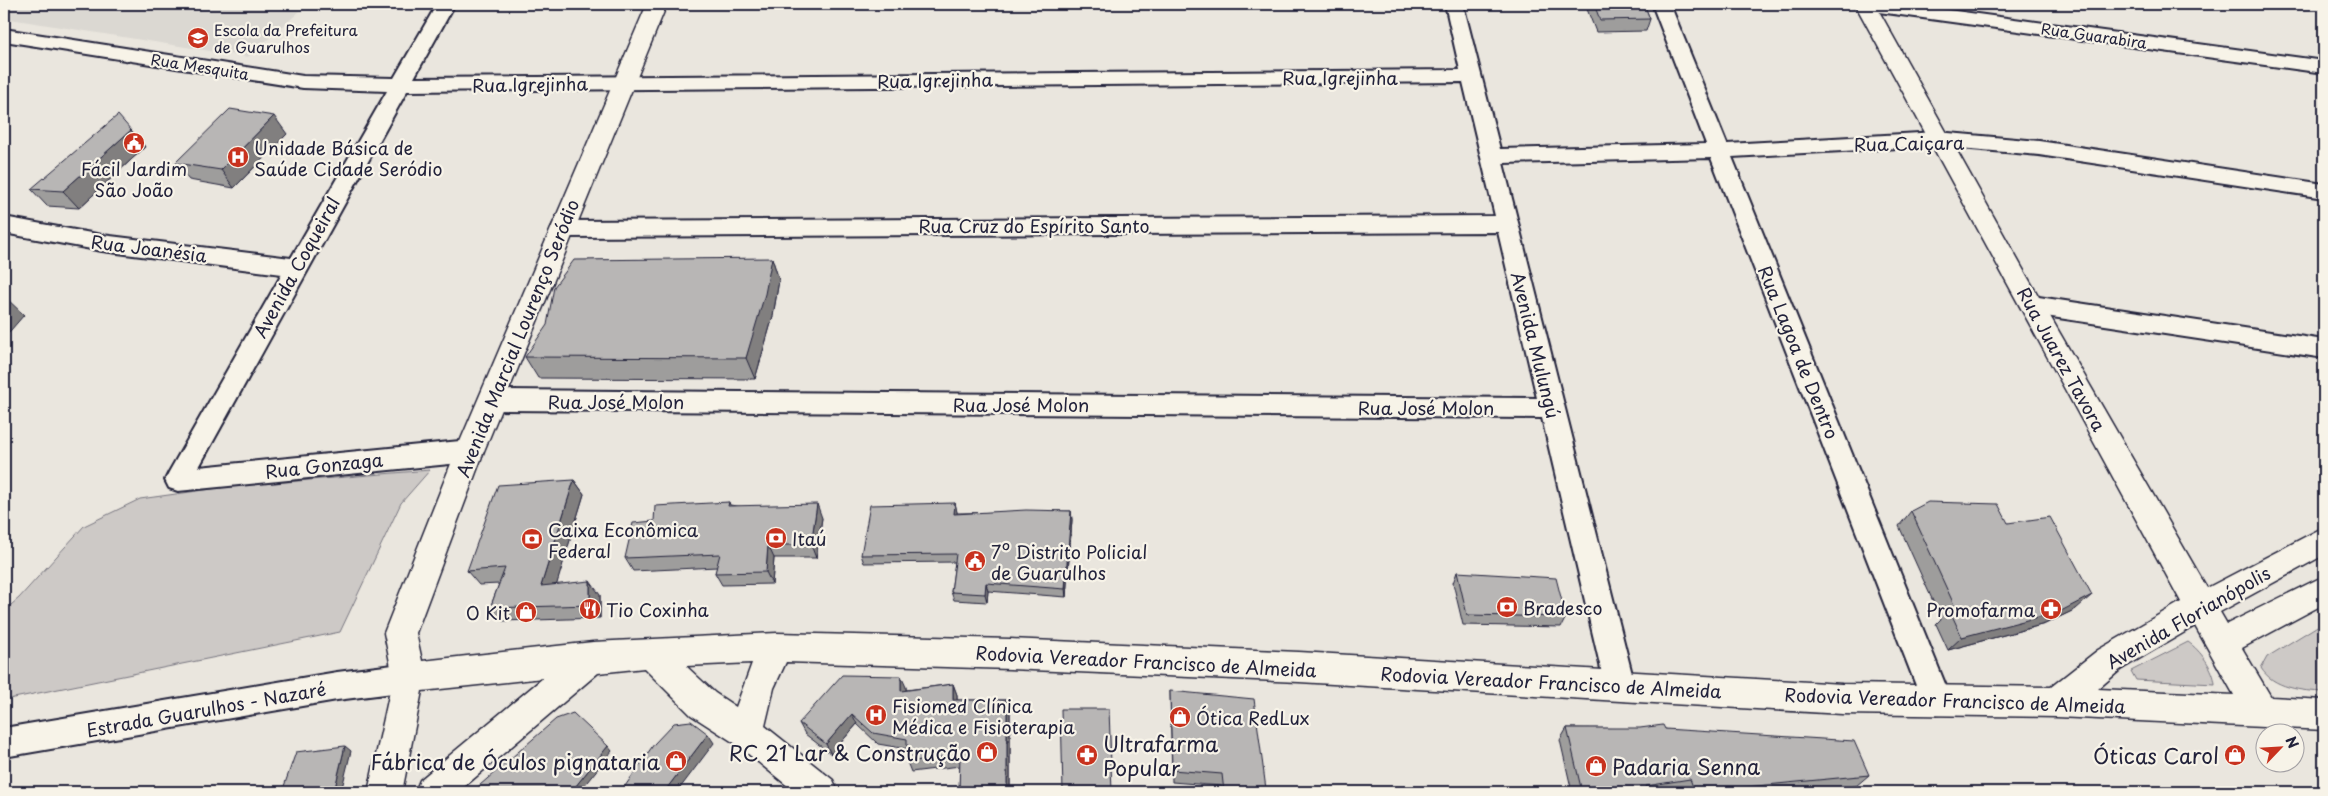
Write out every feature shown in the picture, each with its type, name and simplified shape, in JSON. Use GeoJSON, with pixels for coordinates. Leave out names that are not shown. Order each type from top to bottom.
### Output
{"type":"FeatureCollection","features":[{"type":"Feature","properties":{"kind":"main road","name":"Avenida Marcial Lourenço Seródio"},"geometry":{"type":"LineString","coordinates":[[409,677],[400,633],[470,451],[657,4]]}},
{"type":"Feature","properties":{"kind":"main road","name":"Rua Juarez Tavora"},"geometry":{"type":"LineString","coordinates":[[1865,4],[1938,139],[2200,607],[2262,713]]}},
{"type":"Feature","properties":{"kind":"main road","name":"Avenida Florianópolis"},"geometry":{"type":"LineString","coordinates":[[2057,702],[2110,660],[2200,607],[2324,540]]}},
{"type":"Feature","properties":{"kind":"main road"},"geometry":{"type":"LineString","coordinates":[[2221,643],[2324,589]]}},
{"type":"Feature","properties":{"kind":"main road","name":"Rodovia Vereador Francisco de Almeida"},"geometry":{"type":"LineString","coordinates":[[650,652],[777,647],[1010,654],[1842,699],[2057,702],[2324,716]]}},
{"type":"Feature","properties":{"kind":"main road"},"geometry":{"type":"LineString","coordinates":[[748,733],[751,706],[756,689],[777,647]]}},
{"type":"Feature","properties":{"kind":"main road"},"geometry":{"type":"LineString","coordinates":[[385,792],[409,677],[650,652],[704,704],[748,733],[821,792]]}},
{"type":"Feature","properties":{"kind":"main road"},"geometry":{"type":"LineString","coordinates":[[432,792],[593,657]]}},
{"type":"Feature","properties":{"kind":"street","name":"Avenida Coqueiral"},"geometry":{"type":"LineString","coordinates":[[178,480],[398,85],[446,4]]}},
{"type":"Feature","properties":{"kind":"street","name":"Avenida Mulungú"},"geometry":{"type":"LineString","coordinates":[[1454,4],[1620,686]]}},
{"type":"Feature","properties":{"kind":"street","name":"Rua Lagoa de Dentro"},"geometry":{"type":"LineString","coordinates":[[1661,4],[1937,701]]}},
{"type":"Feature","properties":{"kind":"street","name":"Rua Guarabira"},"geometry":{"type":"LineString","coordinates":[[1865,4],[2324,67]]}},
{"type":"Feature","properties":{"kind":"street","name":"Rua Mesquita"},"geometry":{"type":"LineString","coordinates":[[4,35],[303,82],[398,85]]}},
{"type":"Feature","properties":{"kind":"street","name":"Rua Igrejinha"},"geometry":{"type":"LineString","coordinates":[[398,85],[1472,76]]}},
{"type":"Feature","properties":{"kind":"street","name":"Rua Caiçara"},"geometry":{"type":"LineString","coordinates":[[1491,156],[1719,151],[1938,139],[2038,148],[2324,191]]}},
{"type":"Feature","properties":{"kind":"street","name":"Rua Cruz do Espírito Santo"},"geometry":{"type":"LineString","coordinates":[[562,229],[1507,224]]}},
{"type":"Feature","properties":{"kind":"street","name":"Rua Joanésia"},"geometry":{"type":"LineString","coordinates":[[4,225],[102,243],[296,267]]}},
{"type":"Feature","properties":{"kind":"street"},"geometry":{"type":"LineString","coordinates":[[2032,305],[2324,349]]}},
{"type":"Feature","properties":{"kind":"street","name":"Rua José Molon"},"geometry":{"type":"LineString","coordinates":[[492,400],[1551,408]]}},
{"type":"Feature","properties":{"kind":"street","name":"Rua Gonzaga"},"geometry":{"type":"LineString","coordinates":[[178,480],[470,451]]}},
{"type":"Feature","properties":{"kind":"street","name":"Estrada Guarulhos - Nazaré"},"geometry":{"type":"LineString","coordinates":[[4,743],[337,686],[409,677]]}},
{"type":"Feature","properties":{"kind":"shaded area","name":"Escola da Prefeitura de Guarulhos"},"geometry":{"type":"Polygon","coordinates":[[[4,4],[308,4],[248,57],[4,18],[4,4]]]}},
{"type":"Feature","properties":{"kind":"shaded area"},"geometry":{"type":"Polygon","coordinates":[[[430,470],[401,503],[340,632],[4,700],[4,611],[19,598],[84,526],[140,499],[226,487],[430,470]]]}},
{"type":"Feature","properties":{"kind":"shaded area"},"geometry":{"type":"Polygon","coordinates":[[[2324,622],[2324,692],[2289,687],[2280,684],[2266,675],[2261,668],[2267,657],[2324,622]]]}},
{"type":"Feature","properties":{"kind":"shaded area"},"geometry":{"type":"Polygon","coordinates":[[[2188,642],[2206,660],[2215,684],[2136,680],[2131,671],[2188,642]]]}},
{"type":"Feature","properties":{"kind":"building"},"geometry":{"type":"Polygon","coordinates":[[[1594,4],[1644,4],[1650,19],[1600,20],[1594,4]]]}},
{"type":"Feature","properties":{"kind":"building"},"geometry":{"type":"Polygon","coordinates":[[[230,109],[274,116],[221,170],[175,163],[230,109]]]}},
{"type":"Feature","properties":{"kind":"building"},"geometry":{"type":"Polygon","coordinates":[[[118,115],[131,130],[63,191],[31,189],[118,115]]]}},
{"type":"Feature","properties":{"kind":"building"},"geometry":{"type":"Polygon","coordinates":[[[772,258],[765,294],[746,358],[525,357],[547,325],[554,287],[574,260],[772,258]]]}},
{"type":"Feature","properties":{"kind":"building"},"geometry":{"type":"Polygon","coordinates":[[[574,480],[541,586],[590,581],[590,605],[490,608],[505,568],[467,571],[498,485],[574,480]]]}},
{"type":"Feature","properties":{"kind":"building"},"geometry":{"type":"Polygon","coordinates":[[[729,502],[728,506],[817,504],[811,545],[768,545],[766,572],[715,573],[720,554],[625,558],[633,523],[654,521],[655,506],[729,502]]]}},
{"type":"Feature","properties":{"kind":"building"},"geometry":{"type":"Polygon","coordinates":[[[1928,502],[1998,504],[2008,523],[2050,517],[2092,595],[2061,611],[1962,637],[1950,611],[1956,609],[1911,511],[1928,502]]]}},
{"type":"Feature","properties":{"kind":"building"},"geometry":{"type":"Polygon","coordinates":[[[955,503],[954,514],[1026,510],[1071,511],[1065,589],[986,583],[985,594],[951,592],[956,554],[861,555],[870,505],[955,503]]]}},
{"type":"Feature","properties":{"kind":"building","name":"Bradesco"},"geometry":{"type":"Polygon","coordinates":[[[1457,572],[1556,578],[1566,617],[1467,615],[1457,572]]]}},
{"type":"Feature","properties":{"kind":"building"},"geometry":{"type":"Polygon","coordinates":[[[842,675],[901,676],[901,691],[953,684],[953,700],[1007,700],[1007,792],[959,792],[960,755],[907,762],[907,739],[873,733],[852,714],[826,744],[799,723],[842,675]]]}},
{"type":"Feature","properties":{"kind":"building"},"geometry":{"type":"Polygon","coordinates":[[[1170,691],[1254,699],[1266,789],[1224,792],[1222,774],[1172,770],[1170,691]]]}},
{"type":"Feature","properties":{"kind":"building","name":"Ultrafarma Popular"},"geometry":{"type":"Polygon","coordinates":[[[1061,709],[1109,709],[1112,792],[1063,792],[1061,709]]]}},
{"type":"Feature","properties":{"kind":"building"},"geometry":{"type":"Polygon","coordinates":[[[573,713],[608,746],[571,792],[472,792],[556,719],[573,713]]]}},
{"type":"Feature","properties":{"kind":"building","name":"Fábrica de Óculos pignataria"},"geometry":{"type":"Polygon","coordinates":[[[691,721],[708,734],[664,792],[621,792],[654,744],[674,723],[691,721]]]}},
{"type":"Feature","properties":{"kind":"building"},"geometry":{"type":"Polygon","coordinates":[[[1663,725],[1665,729],[1854,741],[1869,775],[1695,792],[1690,779],[1646,786],[1649,792],[1582,792],[1567,728],[1640,728],[1663,725]]]}},
{"type":"Feature","properties":{"kind":"building"},"geometry":{"type":"Polygon","coordinates":[[[345,746],[334,792],[282,792],[296,752],[345,746]]]}},
{"type":"Feature","properties":{"kind":"place","name":"Escola da Prefeitura de Guarulhos"},"geometry":{"type":"Point","coordinates":[198,38]}},
{"type":"Feature","properties":{"kind":"place","name":"Fácil Jardim São João"},"geometry":{"type":"Point","coordinates":[134,143]}},
{"type":"Feature","properties":{"kind":"place","name":"Unidade Básica de Saúde Cidade Seródio"},"geometry":{"type":"Point","coordinates":[238,157]}},
{"type":"Feature","properties":{"kind":"place","name":"Itaú"},"geometry":{"type":"Point","coordinates":[776,538]}},
{"type":"Feature","properties":{"kind":"place","name":"Caixa Econômica Federal"},"geometry":{"type":"Point","coordinates":[532,539]}},
{"type":"Feature","properties":{"kind":"place","name":"7º Distrito Policial de Guarulhos"},"geometry":{"type":"Point","coordinates":[975,561]}},
{"type":"Feature","properties":{"kind":"place","name":"Bradesco"},"geometry":{"type":"Point","coordinates":[1507,607]}},
{"type":"Feature","properties":{"kind":"place","name":"Tio Coxinha"},"geometry":{"type":"Point","coordinates":[590,609]}},
{"type":"Feature","properties":{"kind":"place","name":"Promofarma"},"geometry":{"type":"Point","coordinates":[2051,609]}},
{"type":"Feature","properties":{"kind":"place","name":"O Kit"},"geometry":{"type":"Point","coordinates":[526,612]}},
{"type":"Feature","properties":{"kind":"place","name":"Fisiomed Clínica Médica e Fisioterapia"},"geometry":{"type":"Point","coordinates":[876,715]}},
{"type":"Feature","properties":{"kind":"place","name":"Ótica RedLux"},"geometry":{"type":"Point","coordinates":[1180,717]}},
{"type":"Feature","properties":{"kind":"place","name":"RC 21 Lar & Construção"},"geometry":{"type":"Point","coordinates":[987,752]}},
{"type":"Feature","properties":{"kind":"place","name":"Ultrafarma Popular"},"geometry":{"type":"Point","coordinates":[1087,755]}},
{"type":"Feature","properties":{"kind":"place","name":"Óticas Carol"},"geometry":{"type":"Point","coordinates":[2235,755]}},
{"type":"Feature","properties":{"kind":"place","name":"Fábrica de Óculos pignataria"},"geometry":{"type":"Point","coordinates":[676,761]}},
{"type":"Feature","properties":{"kind":"place","name":"Padaria Senna"},"geometry":{"type":"Point","coordinates":[1596,766]}}]}
